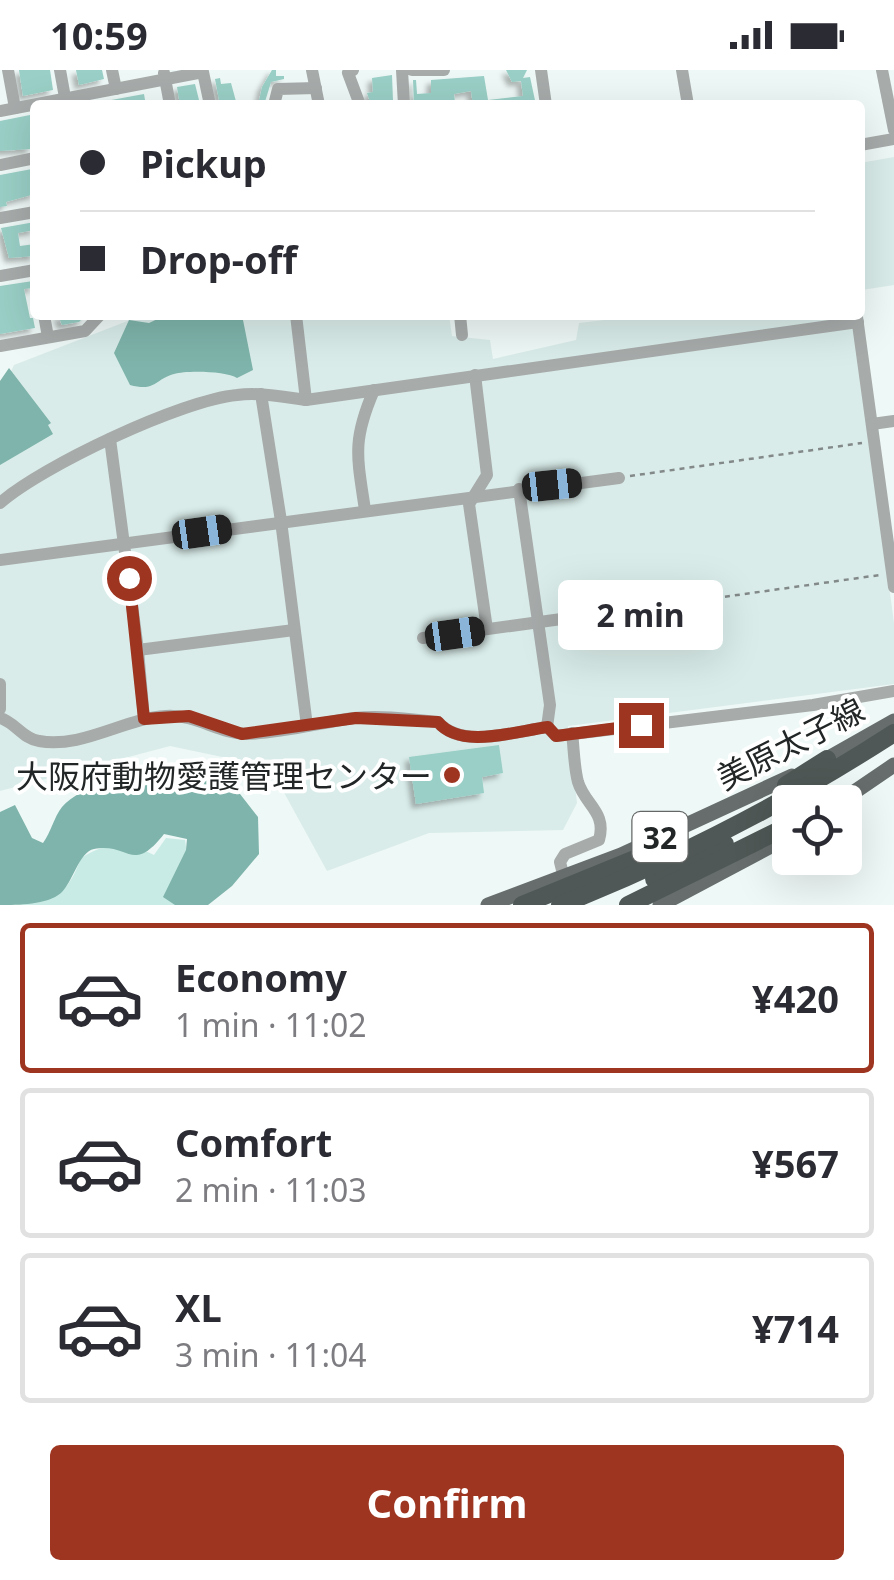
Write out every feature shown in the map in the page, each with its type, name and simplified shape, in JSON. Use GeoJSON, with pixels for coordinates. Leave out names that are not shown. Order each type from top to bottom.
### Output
{"type":"FeatureCollection","features":[{"type":"Feature","properties":{"kind":"highway"},"geometry":{"type":"LineString","coordinates":[[622,894],[894,733]]}},
{"type":"Feature","properties":{"kind":"highway"},"geometry":{"type":"LineString","coordinates":[[831,785],[894,747]]}},
{"type":"Feature","properties":{"kind":"highway"},"geometry":{"type":"LineString","coordinates":[[522,905],[700,832],[760,802],[827,760]]}},
{"type":"Feature","properties":{"kind":"highway"},"geometry":{"type":"LineString","coordinates":[[560,905],[622,894],[772,819]]}},
{"type":"Feature","properties":{"kind":"highway"},"geometry":{"type":"LineString","coordinates":[[594,905],[772,833]]}},
{"type":"Feature","properties":{"kind":"main road","name":"美原太子線"},"geometry":{"type":"LineString","coordinates":[[488,905],[564,880],[621,855],[827,760],[894,721]]}},
{"type":"Feature","properties":{"kind":"main road","name":"美原太子線"},"geometry":{"type":"LineString","coordinates":[[862,786],[894,764]]}},
{"type":"Feature","properties":{"kind":"main road","name":"32"},"geometry":{"type":"LineString","coordinates":[[660,905],[772,846]]}},
{"type":"Feature","properties":{"kind":"street"},"geometry":{"type":"LineString","coordinates":[[8,70],[15,108]]}},
{"type":"Feature","properties":{"kind":"street"},"geometry":{"type":"LineString","coordinates":[[60,70],[66,100]]}},
{"type":"Feature","properties":{"kind":"street"},"geometry":{"type":"LineString","coordinates":[[112,70],[116,89]]}},
{"type":"Feature","properties":{"kind":"street"},"geometry":{"type":"LineString","coordinates":[[312,70],[318,100]]}},
{"type":"Feature","properties":{"kind":"street"},"geometry":{"type":"LineString","coordinates":[[352,70],[348,73],[358,100]]}},
{"type":"Feature","properties":{"kind":"street"},"geometry":{"type":"LineString","coordinates":[[402,70],[404,100]]}},
{"type":"Feature","properties":{"kind":"street"},"geometry":{"type":"LineString","coordinates":[[412,70],[444,70]]}},
{"type":"Feature","properties":{"kind":"street"},"geometry":{"type":"LineString","coordinates":[[541,70],[545,100]]}},
{"type":"Feature","properties":{"kind":"street"},"geometry":{"type":"LineString","coordinates":[[682,70],[687,100]]}},
{"type":"Feature","properties":{"kind":"street"},"geometry":{"type":"LineString","coordinates":[[882,70],[894,130]]}},
{"type":"Feature","properties":{"kind":"street"},"geometry":{"type":"LineString","coordinates":[[74,100],[165,74],[208,71],[210,100]]}},
{"type":"Feature","properties":{"kind":"street"},"geometry":{"type":"LineString","coordinates":[[165,74],[169,100]]}},
{"type":"Feature","properties":{"kind":"street"},"geometry":{"type":"LineString","coordinates":[[275,100],[278,88],[316,88]]}},
{"type":"Feature","properties":{"kind":"street"},"geometry":{"type":"LineString","coordinates":[[0,111],[30,106]]}},
{"type":"Feature","properties":{"kind":"street"},"geometry":{"type":"LineString","coordinates":[[865,144],[894,139]]}},
{"type":"Feature","properties":{"kind":"street"},"geometry":{"type":"LineString","coordinates":[[0,165],[30,159]]}},
{"type":"Feature","properties":{"kind":"street"},"geometry":{"type":"LineString","coordinates":[[0,218],[30,213]]}},
{"type":"Feature","properties":{"kind":"street"},"geometry":{"type":"LineString","coordinates":[[0,276],[30,271]]}},
{"type":"Feature","properties":{"kind":"street"},"geometry":{"type":"LineString","coordinates":[[45,320],[48,337]]}},
{"type":"Feature","properties":{"kind":"street"},"geometry":{"type":"LineString","coordinates":[[0,346],[85,331],[95,320]]}},
{"type":"Feature","properties":{"kind":"street"},"geometry":{"type":"LineString","coordinates":[[297,320],[306,400]]}},
{"type":"Feature","properties":{"kind":"street"},"geometry":{"type":"LineString","coordinates":[[460,320],[462,335]]}},
{"type":"Feature","properties":{"kind":"street"},"geometry":{"type":"LineString","coordinates":[[0,503],[41,475],[110,438],[222,396],[261,394],[306,400],[851,320]]}},
{"type":"Feature","properties":{"kind":"street"},"geometry":{"type":"LineString","coordinates":[[858,320],[894,587]]}},
{"type":"Feature","properties":{"kind":"street"},"geometry":{"type":"LineString","coordinates":[[474,375],[488,475],[469,504],[487,629]]}},
{"type":"Feature","properties":{"kind":"street"},"geometry":{"type":"LineString","coordinates":[[365,510],[356,450],[358,431],[374,390]]}},
{"type":"Feature","properties":{"kind":"street"},"geometry":{"type":"LineString","coordinates":[[261,394],[307,726]]}},
{"type":"Feature","properties":{"kind":"street"},"geometry":{"type":"LineString","coordinates":[[872,424],[894,420]]}},
{"type":"Feature","properties":{"kind":"street"},"geometry":{"type":"LineString","coordinates":[[110,438],[144,719]]}},
{"type":"Feature","properties":{"kind":"street"},"geometry":{"type":"LineString","coordinates":[[0,560],[619,478]]}},
{"type":"Feature","properties":{"kind":"street"},"geometry":{"type":"LineString","coordinates":[[518,489],[550,705],[546,716],[548,727],[556,736],[813,705],[894,691]]}},
{"type":"Feature","properties":{"kind":"street"},"geometry":{"type":"LineString","coordinates":[[424,638],[604,613]]}},
{"type":"Feature","properties":{"kind":"street"},"geometry":{"type":"LineString","coordinates":[[138,650],[294,630]]}},
{"type":"Feature","properties":{"kind":"street"},"geometry":{"type":"LineString","coordinates":[[0,684],[0,709]]}},
{"type":"Feature","properties":{"kind":"street"},"geometry":{"type":"LineString","coordinates":[[0,718],[29,738],[50,742],[109,733],[144,719],[189,716],[242,734],[378,717],[438,722],[446,731],[474,737],[548,727]]}},
{"type":"Feature","properties":{"kind":"street"},"geometry":{"type":"LineString","coordinates":[[564,880],[560,862],[565,854],[592,845],[599,840],[602,829],[594,805],[578,780],[572,733]]}},
{"type":"Feature","properties":{"kind":"path"},"geometry":{"type":"LineString","coordinates":[[619,478],[862,443]]}},
{"type":"Feature","properties":{"kind":"path"},"geometry":{"type":"LineString","coordinates":[[604,613],[889,566]]}},
{"type":"Feature","properties":{"kind":"shaded area"},"geometry":{"type":"Polygon","coordinates":[[[894,157],[894,285],[865,290],[865,162],[894,157]]]}},
{"type":"Feature","properties":{"kind":"shaded area"},"geometry":{"type":"Polygon","coordinates":[[[129,320],[243,320],[253,370],[237,378],[216,373],[180,373],[150,386],[130,385],[114,353],[129,320]]]}},
{"type":"Feature","properties":{"kind":"shaded area"},"geometry":{"type":"Polygon","coordinates":[[[130,320],[450,320],[452,336],[490,340],[493,359],[576,340],[579,323],[604,320],[854,320],[894,623],[894,684],[568,726],[577,803],[563,830],[429,833],[327,871],[270,767],[170,746],[0,791],[0,395],[14,365],[130,320]]]}},
{"type":"Feature","properties":{"kind":"shaded area"},"geometry":{"type":"Polygon","coordinates":[[[9,368],[51,423],[48,425],[53,434],[0,465],[0,381],[9,368]]]}},
{"type":"Feature","properties":{"kind":"shaded area"},"geometry":{"type":"Polygon","coordinates":[[[159,766],[233,785],[258,817],[259,854],[232,886],[208,905],[175,905],[163,897],[186,850],[187,839],[164,834],[137,855],[106,848],[89,851],[55,897],[32,904],[0,905],[0,812],[15,805],[32,838],[43,843],[59,811],[81,792],[159,766]]]}},
{"type":"Feature","properties":{"kind":"shaded area"},"geometry":{"type":"Polygon","coordinates":[[[166,838],[185,840],[188,861],[183,905],[19,905],[64,888],[81,858],[91,852],[117,844],[154,855],[166,838]]]}},
{"type":"Feature","properties":{"kind":"building"},"geometry":{"type":"Polygon","coordinates":[[[19,70],[50,70],[53,90],[23,96],[19,70]]]}},
{"type":"Feature","properties":{"kind":"building"},"geometry":{"type":"Polygon","coordinates":[[[76,70],[102,70],[104,79],[79,85],[76,70]]]}},
{"type":"Feature","properties":{"kind":"building"},"geometry":{"type":"Polygon","coordinates":[[[272,70],[276,70],[276,76],[284,76],[271,82],[266,100],[259,100],[272,70]]]}},
{"type":"Feature","properties":{"kind":"building"},"geometry":{"type":"Polygon","coordinates":[[[506,70],[527,70],[523,78],[530,77],[535,100],[488,100],[523,96],[521,81],[512,82],[506,70]]]}},
{"type":"Feature","properties":{"kind":"building"},"geometry":{"type":"Polygon","coordinates":[[[392,75],[393,100],[369,100],[367,93],[373,92],[372,78],[392,75]]]}},
{"type":"Feature","properties":{"kind":"building"},"geometry":{"type":"Polygon","coordinates":[[[484,76],[488,100],[472,100],[471,91],[454,94],[455,100],[414,100],[413,80],[417,94],[431,93],[431,80],[484,76]]]}},
{"type":"Feature","properties":{"kind":"building"},"geometry":{"type":"Polygon","coordinates":[[[220,78],[221,84],[231,83],[236,100],[219,100],[215,79],[220,78]]]}},
{"type":"Feature","properties":{"kind":"building"},"geometry":{"type":"Polygon","coordinates":[[[195,84],[199,100],[179,100],[177,87],[195,84]]]}},
{"type":"Feature","properties":{"kind":"building"},"geometry":{"type":"Polygon","coordinates":[[[144,94],[145,100],[111,100],[144,94]]]}},
{"type":"Feature","properties":{"kind":"building"},"geometry":{"type":"Polygon","coordinates":[[[30,115],[30,149],[0,151],[0,121],[30,115]]]}},
{"type":"Feature","properties":{"kind":"building"},"geometry":{"type":"Polygon","coordinates":[[[30,169],[30,195],[0,207],[0,175],[30,169]]]}},
{"type":"Feature","properties":{"kind":"building"},"geometry":{"type":"Polygon","coordinates":[[[30,223],[30,231],[18,233],[20,246],[30,245],[30,256],[9,258],[1,228],[30,223]]]}},
{"type":"Feature","properties":{"kind":"building"},"geometry":{"type":"Polygon","coordinates":[[[30,281],[30,288],[24,289],[35,328],[0,334],[0,286],[30,281]]]}},
{"type":"Feature","properties":{"kind":"building"},"geometry":{"type":"Polygon","coordinates":[[[60,320],[81,320],[79,322],[62,325],[60,320]]]}},
{"type":"Feature","properties":{"kind":"building","name":"大阪府動物愛護管理センター"},"geometry":{"type":"Polygon","coordinates":[[[499,745],[503,773],[482,777],[484,793],[416,804],[409,757],[499,745]]]}},
{"type":"Feature","properties":{"kind":"place","name":"大阪府動物愛護管理センター"},"geometry":{"type":"Point","coordinates":[452,775]}},
{"type":"Feature","properties":{"kind":"route"},"geometry":{"type":"LineString","coordinates":[[129,578],[144,719],[189,716],[242,734],[378,717],[438,722],[446,731],[474,737],[548,727],[556,736],[641,725]]}}]}
